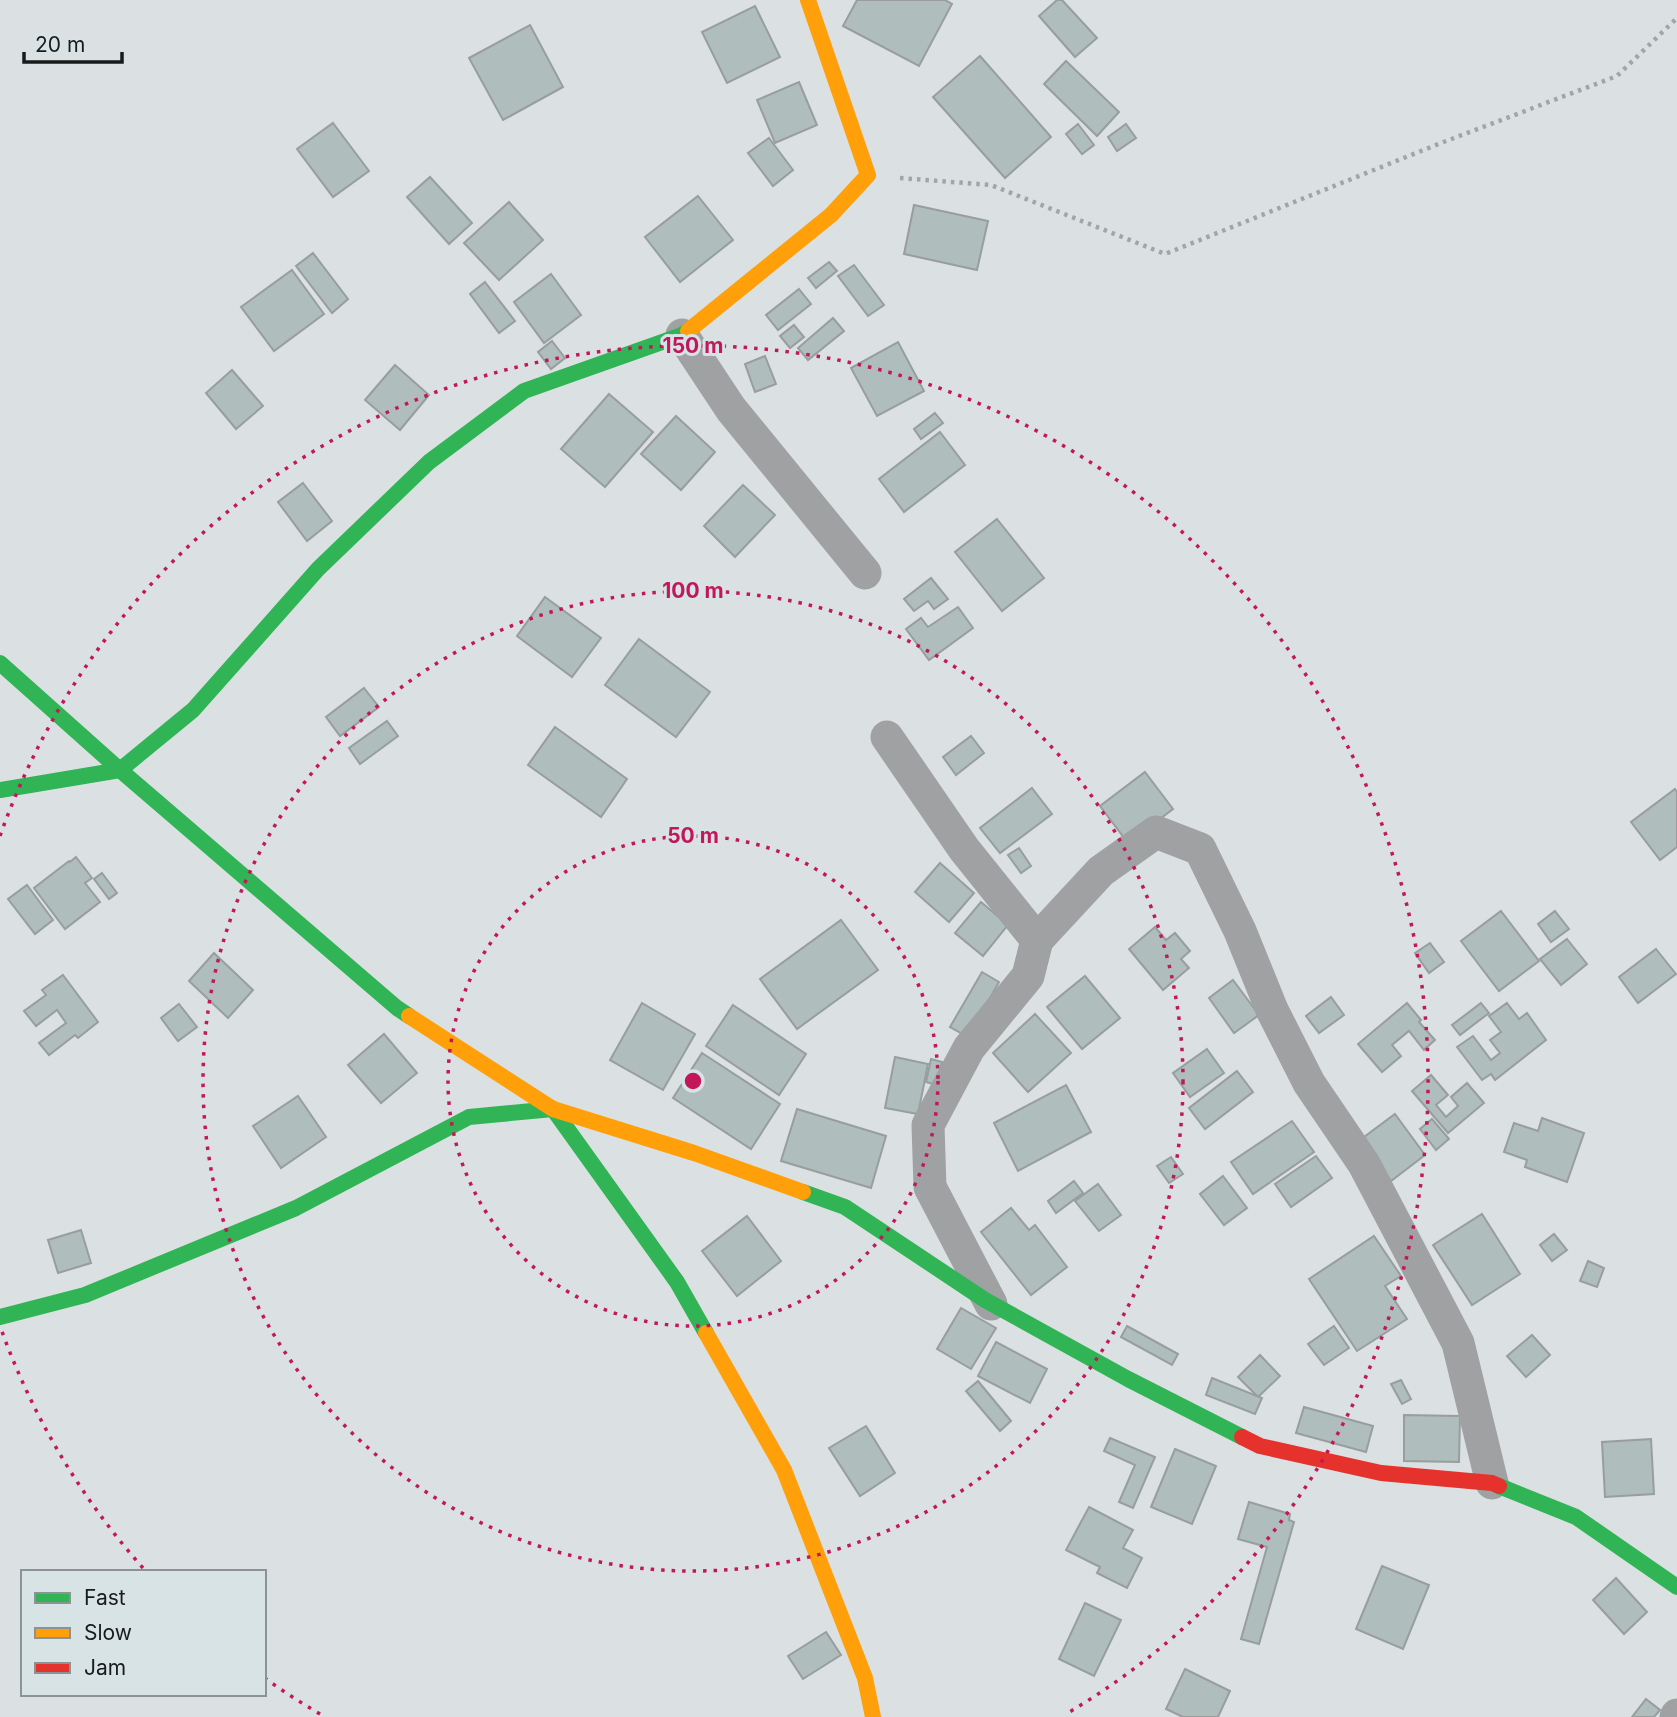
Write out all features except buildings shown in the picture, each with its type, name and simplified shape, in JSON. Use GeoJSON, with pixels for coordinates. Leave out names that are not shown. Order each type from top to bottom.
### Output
{"type":"FeatureCollection","features":[{"type":"Feature","properties":{"kind":"street"},"geometry":{"type":"LineString","coordinates":[[0,790],[120,770],[193,710],[318,569],[429,462],[524,391],[682,335],[831,215],[868,175],[807,0]]}},
{"type":"Feature","properties":{"kind":"street"},"geometry":{"type":"LineString","coordinates":[[682,335],[731,409],[864,573]]}},
{"type":"Feature","properties":{"kind":"street"},"geometry":{"type":"LineString","coordinates":[[0,663],[397,1008],[553,1109],[694,1153],[845,1207],[991,1304],[1128,1379],[1260,1446],[1381,1473],[1492,1483],[1576,1517],[1677,1587]]}},
{"type":"Feature","properties":{"kind":"street"},"geometry":{"type":"LineString","coordinates":[[887,737],[964,849],[1037,940]]}},
{"type":"Feature","properties":{"kind":"street"},"geometry":{"type":"LineString","coordinates":[[991,1304],[930,1187],[928,1125],[970,1048],[1028,976],[1037,940],[1101,871],[1156,832],[1200,849],[1240,931],[1272,1010],[1309,1083],[1364,1164],[1458,1343],[1492,1483]]}},
{"type":"Feature","properties":{"kind":"street"},"geometry":{"type":"LineString","coordinates":[[0,1317],[85,1295],[296,1209],[469,1117],[553,1109]]}},
{"type":"Feature","properties":{"kind":"street"},"geometry":{"type":"LineString","coordinates":[[553,1109],[677,1282],[784,1470],[865,1678],[873,1717]]}},
{"type":"Feature","properties":{"kind":"path"},"geometry":{"type":"LineString","coordinates":[[868,175],[991,186],[1165,254],[1441,143],[1617,76],[1677,18]]}},
{"type":"Feature","properties":{"kind":"traffic: fast"},"geometry":{"type":"LineString","coordinates":[[0,790],[120,770],[193,710],[318,569],[429,462],[524,391],[688,331]]}},
{"type":"Feature","properties":{"kind":"traffic: fast"},"geometry":{"type":"LineString","coordinates":[[0,663],[120,770],[409,1016]]}},
{"type":"Feature","properties":{"kind":"traffic: fast"},"geometry":{"type":"LineString","coordinates":[[0,1317],[85,1295],[296,1208],[469,1117],[553,1109],[677,1282],[706,1333]]}},
{"type":"Feature","properties":{"kind":"traffic: fast"},"geometry":{"type":"LineString","coordinates":[[803,1192],[845,1207],[985,1300],[1128,1379],[1242,1437]]}},
{"type":"Feature","properties":{"kind":"traffic: fast"},"geometry":{"type":"LineString","coordinates":[[1499,1486],[1576,1517],[1677,1587]]}},
{"type":"Feature","properties":{"kind":"traffic: slow"},"geometry":{"type":"LineString","coordinates":[[688,331],[831,215],[868,175],[808,0]]}},
{"type":"Feature","properties":{"kind":"traffic: slow"},"geometry":{"type":"LineString","coordinates":[[409,1016],[553,1109],[694,1153],[803,1192]]}},
{"type":"Feature","properties":{"kind":"traffic: slow"},"geometry":{"type":"LineString","coordinates":[[706,1333],[784,1470],[865,1678],[873,1717]]}},
{"type":"Feature","properties":{"kind":"traffic: jam"},"geometry":{"type":"LineString","coordinates":[[1242,1437],[1260,1446],[1381,1473],[1492,1483],[1499,1486]]}}]}
